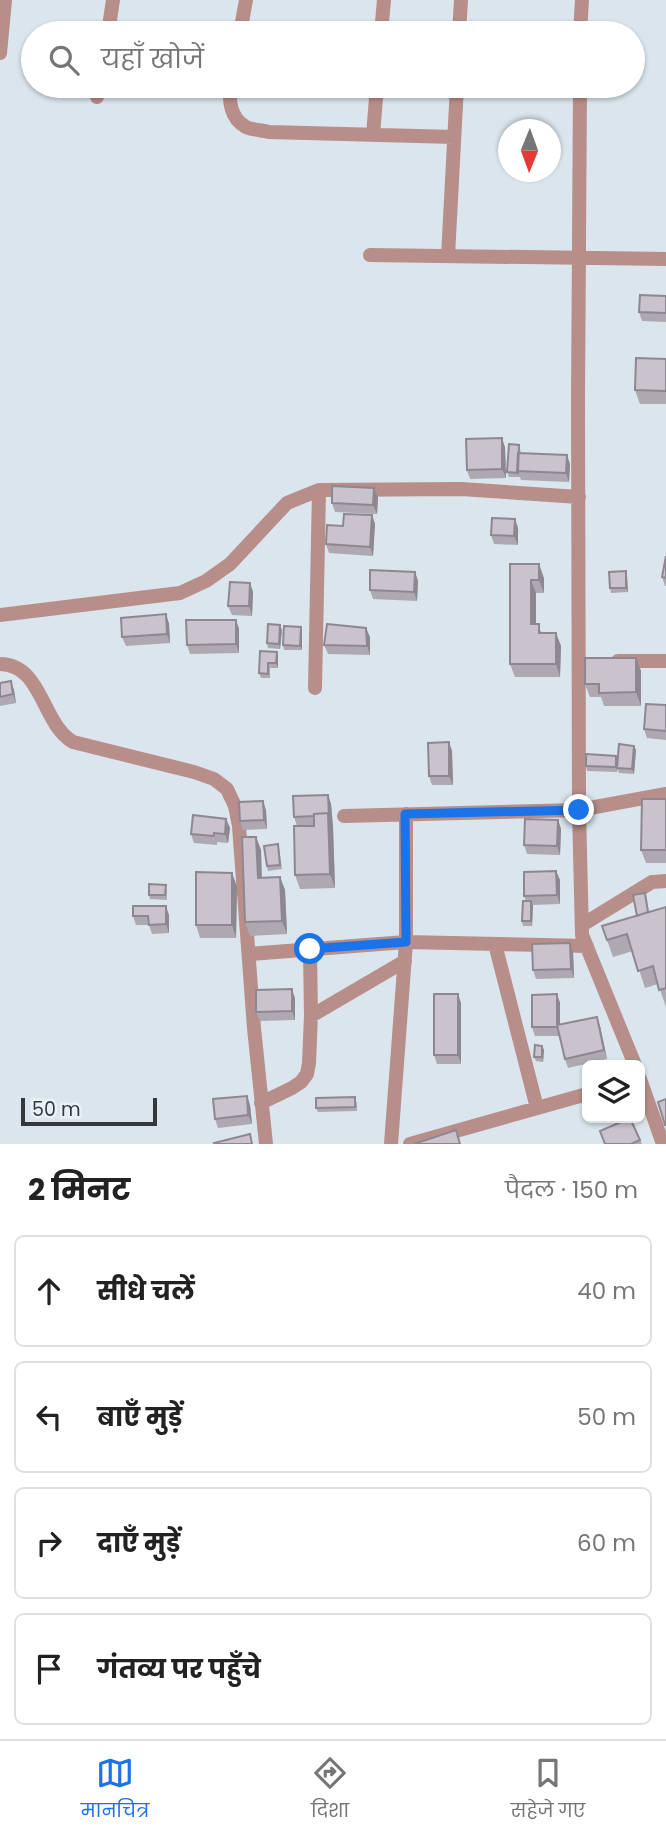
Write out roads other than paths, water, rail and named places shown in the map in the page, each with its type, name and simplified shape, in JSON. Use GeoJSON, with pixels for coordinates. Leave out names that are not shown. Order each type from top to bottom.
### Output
{"type":"FeatureCollection","features":[{"type":"Feature","properties":{"kind":"street"},"geometry":{"type":"LineString","coordinates":[[0,53],[5,0]]}},
{"type":"Feature","properties":{"kind":"street"},"geometry":{"type":"LineString","coordinates":[[110,21],[113,0]]}},
{"type":"Feature","properties":{"kind":"street"},"geometry":{"type":"LineString","coordinates":[[242,21],[246,0]]}},
{"type":"Feature","properties":{"kind":"street"},"geometry":{"type":"LineString","coordinates":[[382,21],[384,0]]}},
{"type":"Feature","properties":{"kind":"street"},"geometry":{"type":"LineString","coordinates":[[460,21],[461,0]]}},
{"type":"Feature","properties":{"kind":"street"},"geometry":{"type":"LineString","coordinates":[[581,21],[582,0]]}},
{"type":"Feature","properties":{"kind":"street"},"geometry":{"type":"LineString","coordinates":[[229,98],[234,116],[247,128],[269,132],[454,137]]}},
{"type":"Feature","properties":{"kind":"street"},"geometry":{"type":"LineString","coordinates":[[373,135],[376,98]]}},
{"type":"Feature","properties":{"kind":"street"},"geometry":{"type":"LineString","coordinates":[[448,256],[456,98]]}},
{"type":"Feature","properties":{"kind":"street"},"geometry":{"type":"LineString","coordinates":[[580,98],[579,497],[592,662],[579,810],[582,925],[587,946],[633,1060]]}},
{"type":"Feature","properties":{"kind":"street"},"geometry":{"type":"LineString","coordinates":[[370,255],[666,259]]}},
{"type":"Feature","properties":{"kind":"street"},"geometry":{"type":"LineString","coordinates":[[0,614],[180,593],[206,581],[230,564],[288,503],[319,490],[461,489],[579,497]]}},
{"type":"Feature","properties":{"kind":"street"},"geometry":{"type":"LineString","coordinates":[[315,688],[319,490]]}},
{"type":"Feature","properties":{"kind":"street"},"geometry":{"type":"LineString","coordinates":[[592,662],[666,661]]}},
{"type":"Feature","properties":{"kind":"street"},"geometry":{"type":"LineString","coordinates":[[0,664],[15,666],[30,679],[59,729],[73,742],[194,772],[214,779],[227,789],[239,826],[265,1144]]}},
{"type":"Feature","properties":{"kind":"street"},"geometry":{"type":"LineString","coordinates":[[344,816],[579,810],[666,794]]}},
{"type":"Feature","properties":{"kind":"street"},"geometry":{"type":"LineString","coordinates":[[391,1144],[406,942],[405,814]]}},
{"type":"Feature","properties":{"kind":"street"},"geometry":{"type":"LineString","coordinates":[[582,925],[652,882],[666,881]]}},
{"type":"Feature","properties":{"kind":"street"},"geometry":{"type":"LineString","coordinates":[[250,954],[406,942],[587,946]]}},
{"type":"Feature","properties":{"kind":"street"},"geometry":{"type":"LineString","coordinates":[[495,944],[537,1108]]}},
{"type":"Feature","properties":{"kind":"street"},"geometry":{"type":"LineString","coordinates":[[261,1103],[292,1088],[307,1074],[311,1016],[310,949]]}},
{"type":"Feature","properties":{"kind":"street"},"geometry":{"type":"LineString","coordinates":[[311,1016],[405,961]]}},
{"type":"Feature","properties":{"kind":"street"},"geometry":{"type":"LineString","coordinates":[[645,1093],[663,1144]]}},
{"type":"Feature","properties":{"kind":"street"},"geometry":{"type":"LineString","coordinates":[[410,1144],[582,1095]]}}]}
